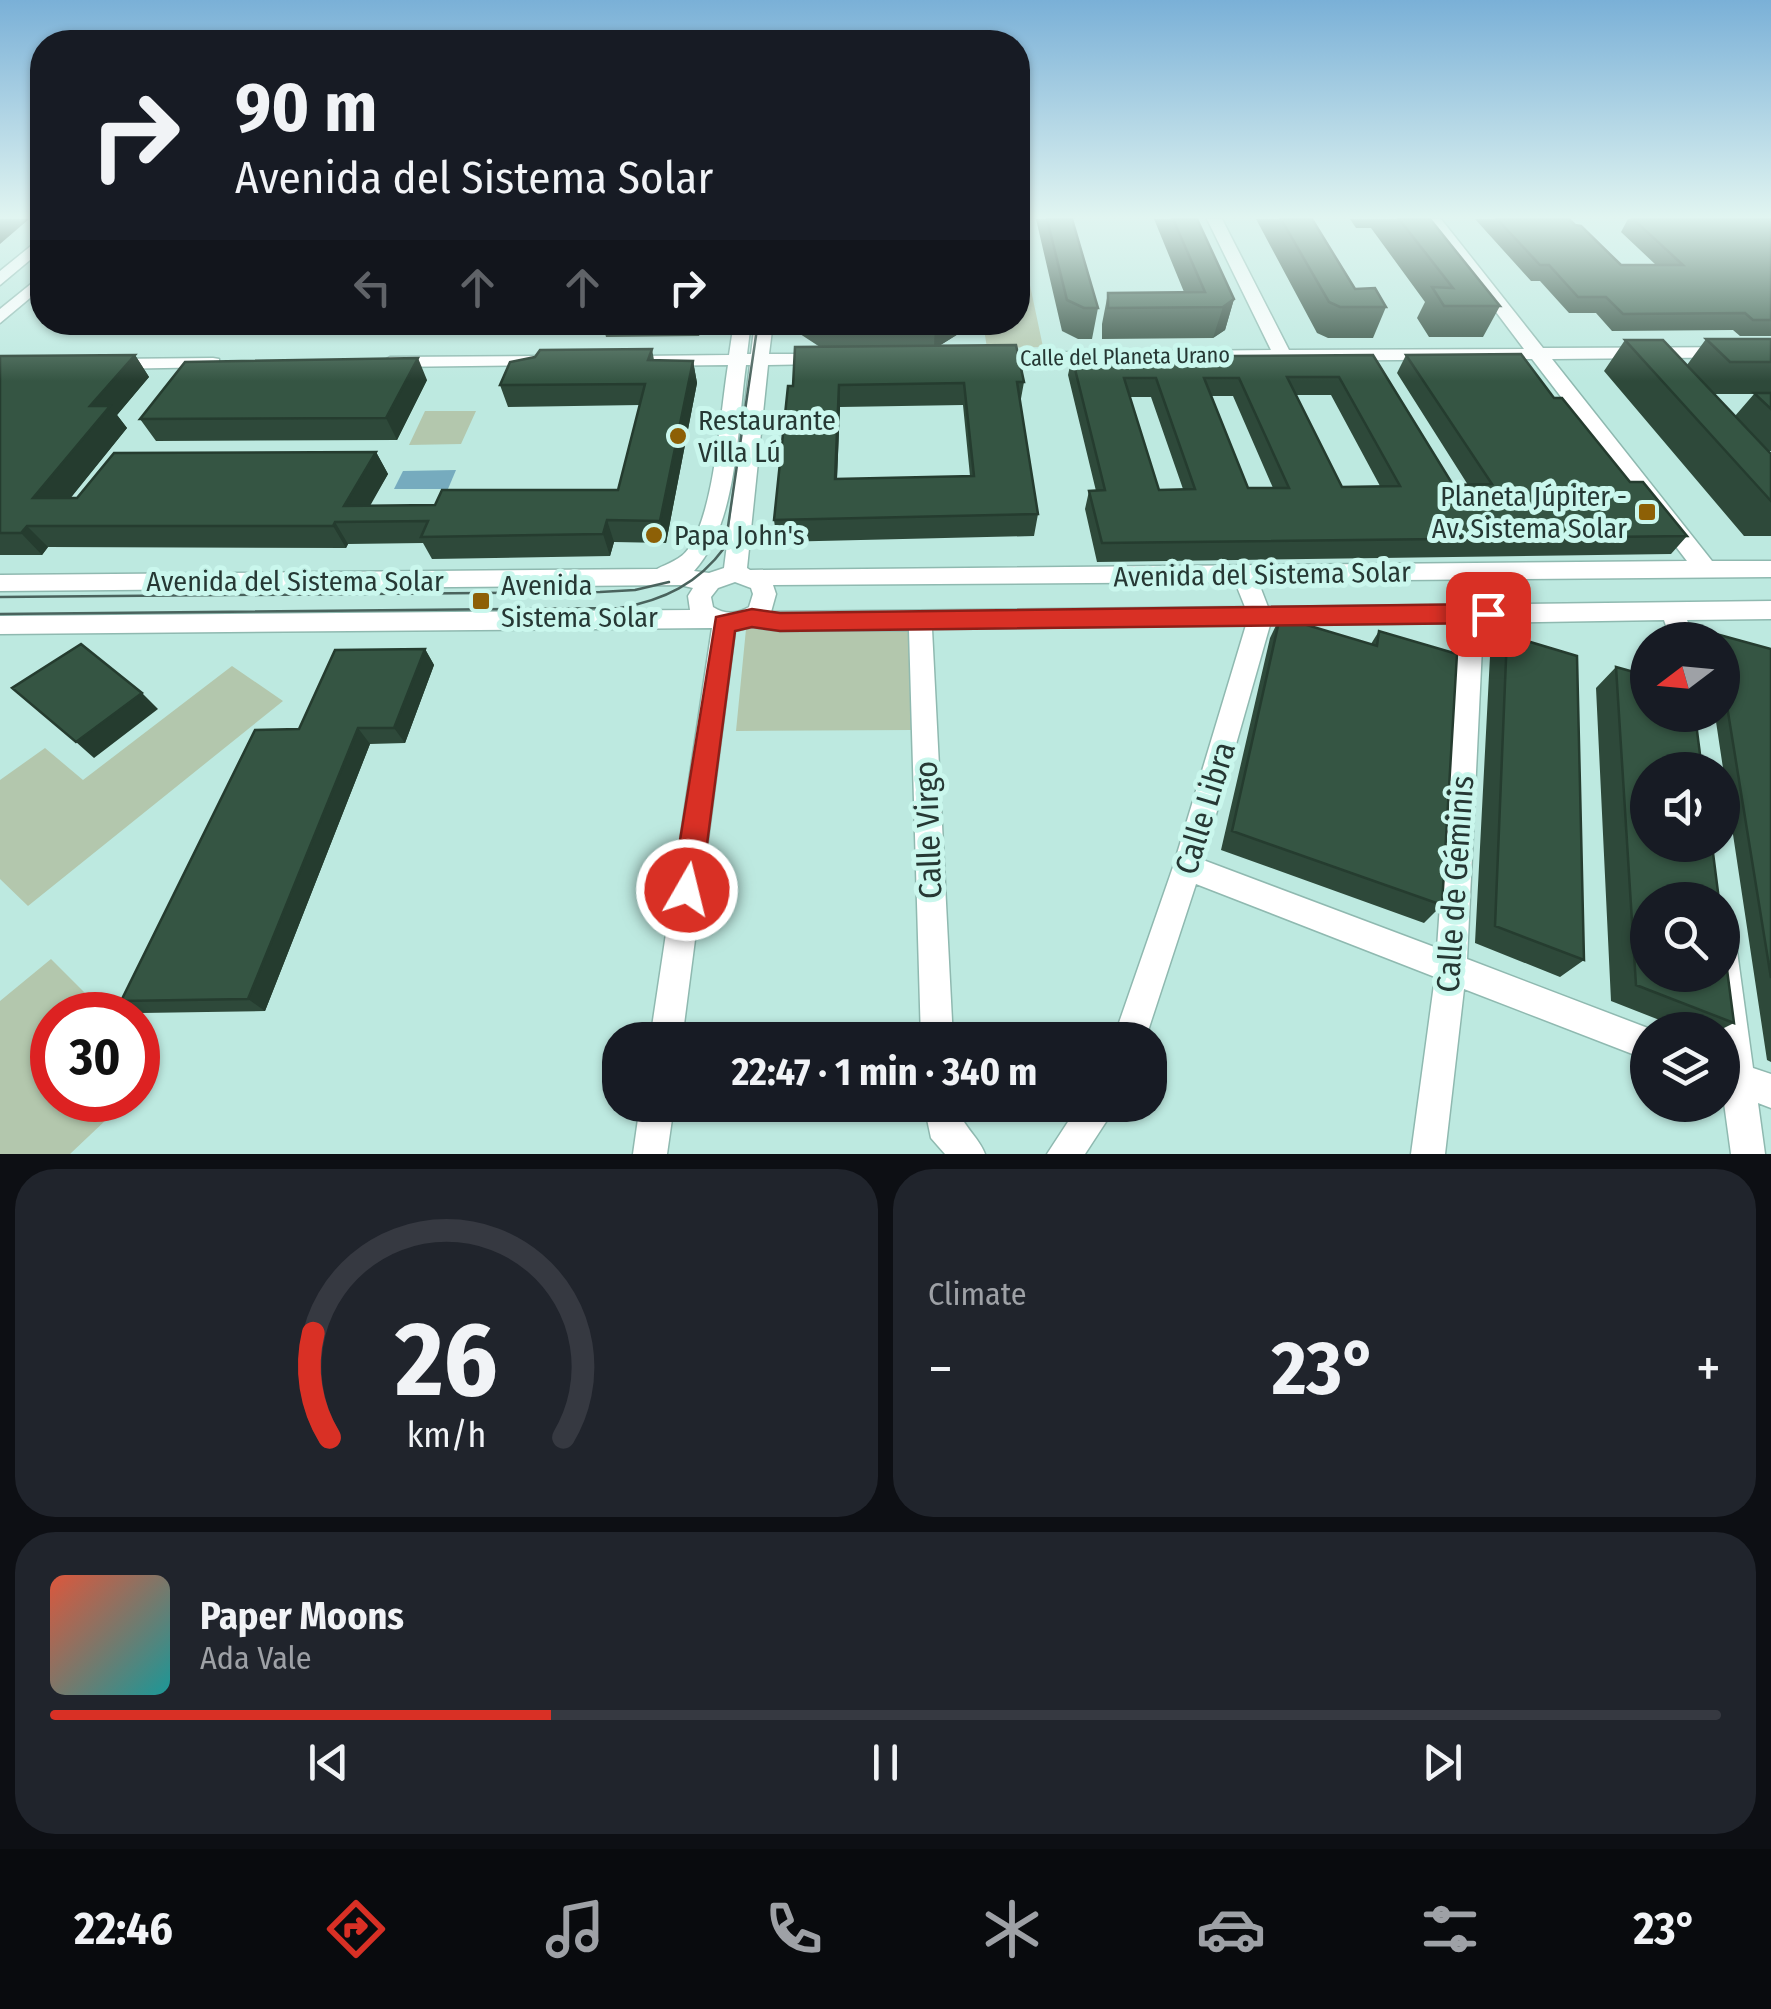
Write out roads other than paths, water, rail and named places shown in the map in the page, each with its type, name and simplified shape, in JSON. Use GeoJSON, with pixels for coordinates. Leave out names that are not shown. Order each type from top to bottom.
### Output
{"type":"FeatureCollection","features":[{"type":"Feature","properties":{"kind":"street"},"geometry":{"type":"LineString","coordinates":[[1241,273],[1282,354]]}},
{"type":"Feature","properties":{"kind":"street"},"geometry":{"type":"LineString","coordinates":[[1475,273],[1706,570]]}},
{"type":"Feature","properties":{"kind":"street"},"geometry":{"type":"LineString","coordinates":[[0,318],[30,291]]}},
{"type":"Feature","properties":{"kind":"street"},"geometry":{"type":"LineString","coordinates":[[637,580],[686,565],[704,544],[715,514],[742,335]]}},
{"type":"Feature","properties":{"kind":"street"},"geometry":{"type":"LineString","coordinates":[[744,575],[763,335]]}},
{"type":"Feature","properties":{"kind":"street","name":"Calle del Planeta Urano"},"geometry":{"type":"LineString","coordinates":[[972,358],[1771,352]]}},
{"type":"Feature","properties":{"kind":"street"},"geometry":{"type":"LineString","coordinates":[[627,361],[842,359]]}},
{"type":"Feature","properties":{"kind":"street"},"geometry":{"type":"LineString","coordinates":[[364,362],[571,361]]}},
{"type":"Feature","properties":{"kind":"street"},"geometry":{"type":"LineString","coordinates":[[94,364],[238,363]]}},
{"type":"Feature","properties":{"kind":"street","name":"Avenida del Sistema Solar"},"geometry":{"type":"LineString","coordinates":[[744,575],[1771,569]]}},
{"type":"Feature","properties":{"kind":"street"},"geometry":{"type":"LineString","coordinates":[[744,575],[764,588],[766,596],[760,612],[728,620],[699,604],[699,596],[710,582],[744,575]]}},
{"type":"Feature","properties":{"kind":"street"},"geometry":{"type":"LineString","coordinates":[[1244,575],[1260,616]]}},
{"type":"Feature","properties":{"kind":"street","name":"Avenida del Sistema Solar"},"geometry":{"type":"LineString","coordinates":[[0,582],[680,578],[710,582]]}},
{"type":"Feature","properties":{"kind":"street","name":"Avenida del Sistema Solar"},"geometry":{"type":"LineString","coordinates":[[0,625],[780,622],[1771,610]]}},
{"type":"Feature","properties":{"kind":"street"},"geometry":{"type":"LineString","coordinates":[[1672,612],[1676,622]]}},
{"type":"Feature","properties":{"kind":"street","name":"Calle de Géminis"},"geometry":{"type":"LineString","coordinates":[[1428,1154],[1452,970],[1470,647],[1460,614]]}},
{"type":"Feature","properties":{"kind":"street","name":"Calle Libra"},"geometry":{"type":"LineString","coordinates":[[1135,1022],[1188,867],[1260,616]]}},
{"type":"Feature","properties":{"kind":"street"},"geometry":{"type":"LineString","coordinates":[[669,1022],[728,620]]}},
{"type":"Feature","properties":{"kind":"street","name":"Calle Virgo"},"geometry":{"type":"LineString","coordinates":[[920,620],[937,1022]]}},
{"type":"Feature","properties":{"kind":"street"},"geometry":{"type":"LineString","coordinates":[[1188,867],[1630,1037]]}},
{"type":"Feature","properties":{"kind":"street"},"geometry":{"type":"LineString","coordinates":[[1740,1079],[1771,1091]]}},
{"type":"Feature","properties":{"kind":"street"},"geometry":{"type":"LineString","coordinates":[[1740,1119],[1748,1154]]}},
{"type":"Feature","properties":{"kind":"street"},"geometry":{"type":"LineString","coordinates":[[650,1154],[655,1122]]}},
{"type":"Feature","properties":{"kind":"street"},"geometry":{"type":"LineString","coordinates":[[1064,1151],[1087,1122]]}},
{"type":"Feature","properties":{"kind":"street"},"geometry":{"type":"LineString","coordinates":[[942,1128],[968,1154]]}},
{"type":"Feature","properties":{"kind":"water"},"geometry":{"type":"Polygon","coordinates":[[[456,470],[448,489],[394,489],[403,471],[456,470]]]}},
{"type":"Feature","properties":{"kind":"tram line"},"geometry":{"type":"LineString","coordinates":[[0,614],[620,608],[665,595],[692,580],[725,547],[756,335]]}},
{"type":"Feature","properties":{"kind":"tram line"},"geometry":{"type":"LineString","coordinates":[[0,597],[600,592],[635,590],[669,582]]}},
{"type":"Feature","properties":{"kind":"place","name":"Restaurante Villa Lú"},"geometry":{"type":"Point","coordinates":[678,436]}},
{"type":"Feature","properties":{"kind":"place","name":"Planeta Júpiter - Av. Sistema Solar"},"geometry":{"type":"Point","coordinates":[1647,512]}},
{"type":"Feature","properties":{"kind":"place","name":"Papa John's"},"geometry":{"type":"Point","coordinates":[654,535]}},
{"type":"Feature","properties":{"kind":"place","name":"Avenida Sistema Solar"},"geometry":{"type":"Point","coordinates":[481,601]}}]}
